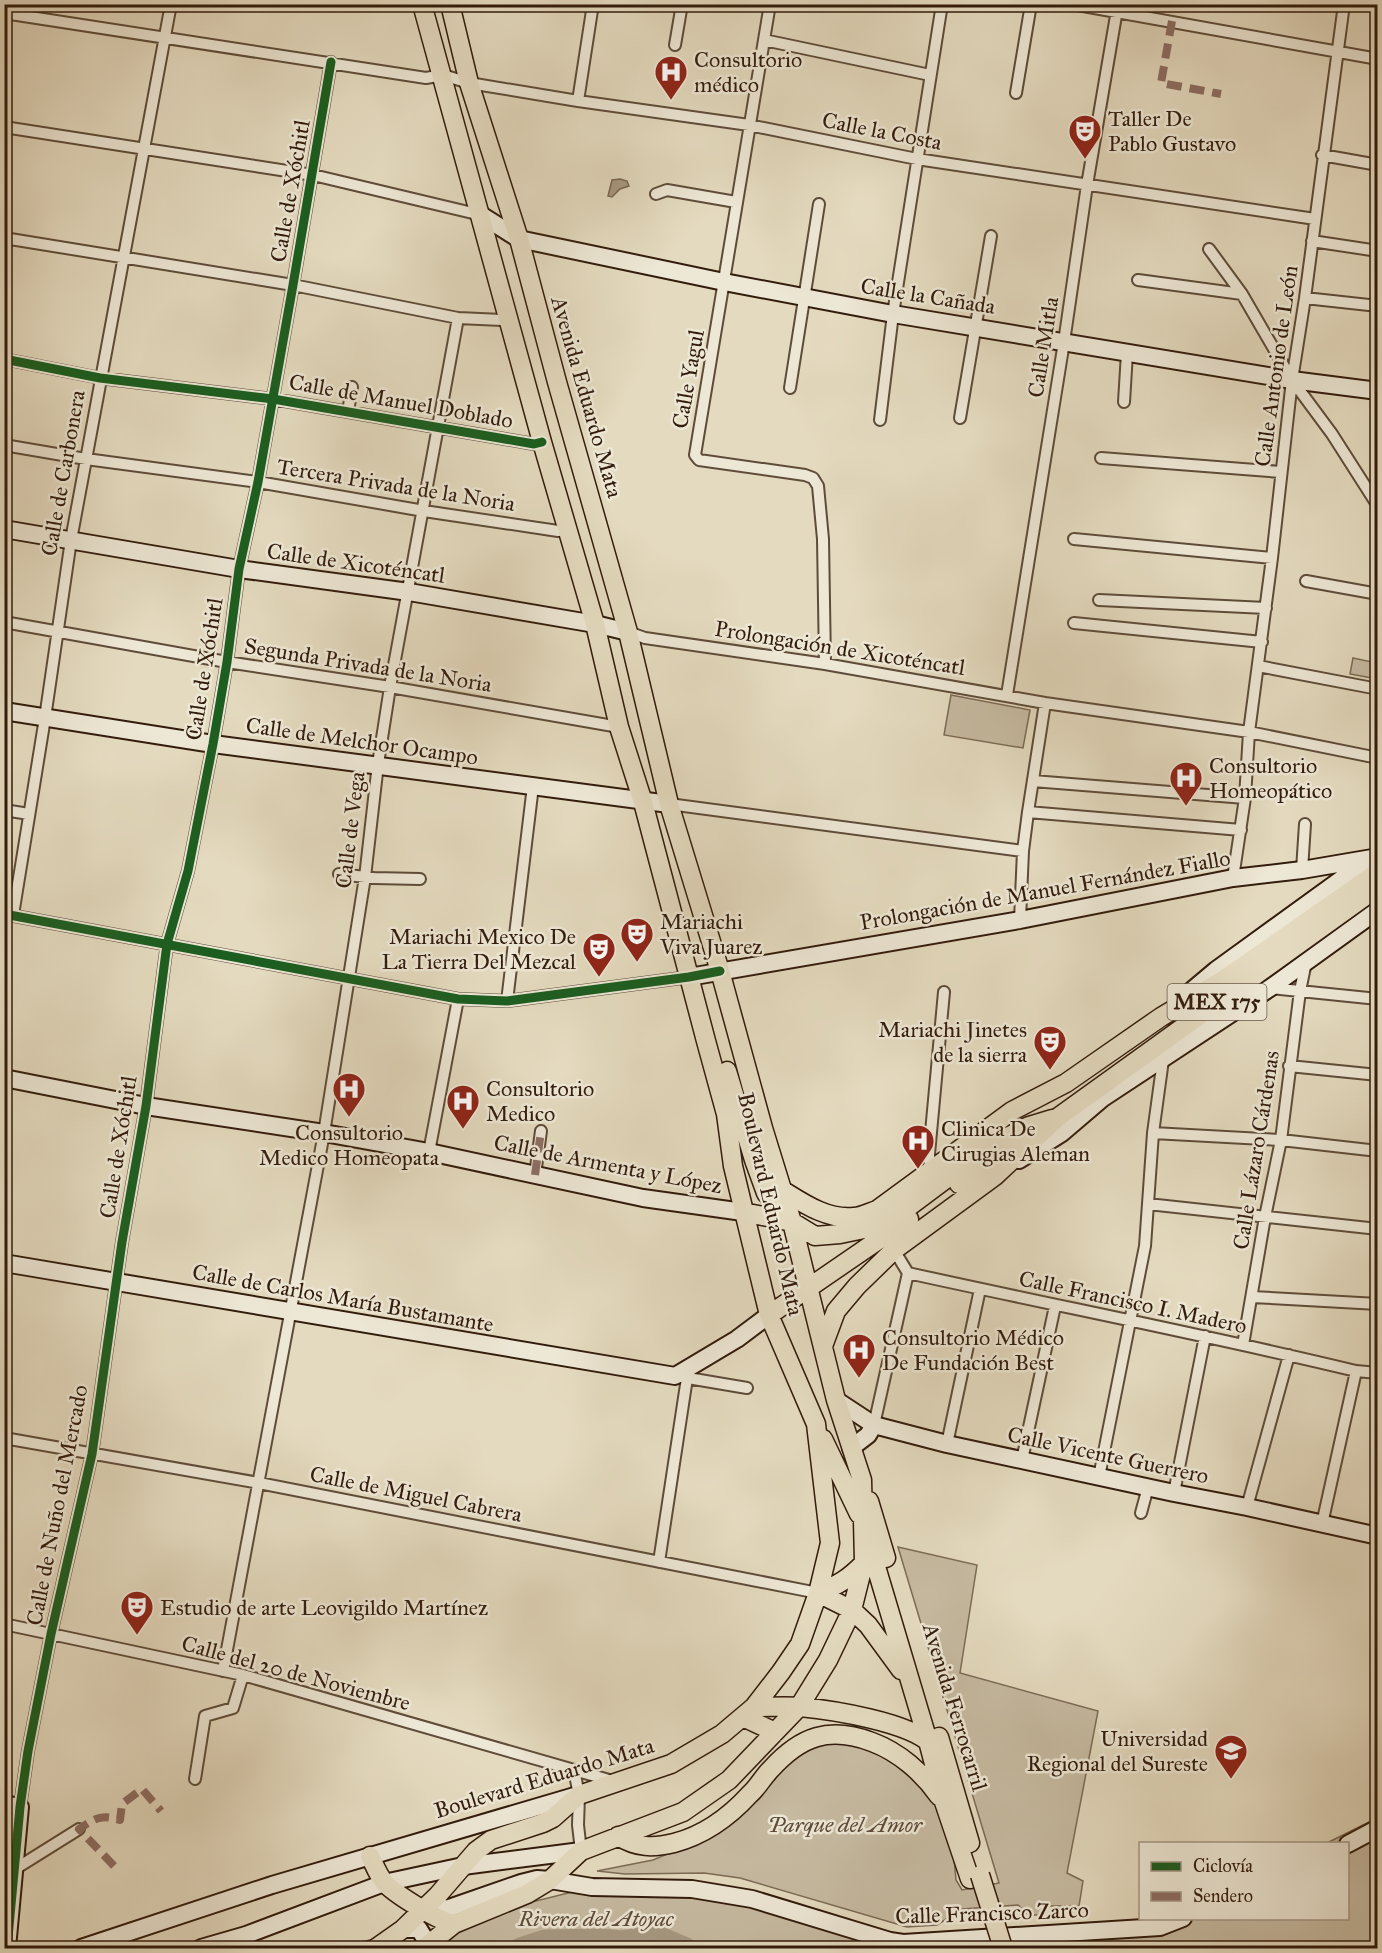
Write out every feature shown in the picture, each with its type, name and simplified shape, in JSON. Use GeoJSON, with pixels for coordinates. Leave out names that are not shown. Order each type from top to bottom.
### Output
{"type":"FeatureCollection","features":[{"type":"Feature","properties":{"kind":"main road"},"geometry":{"type":"LineString","coordinates":[[422,4],[542,442],[595,624],[619,727],[643,802]]}},
{"type":"Feature","properties":{"kind":"main road","name":"Avenida Eduardo Mata"},"geometry":{"type":"LineString","coordinates":[[450,4],[469,83],[519,239],[628,632],[669,804]]}},
{"type":"Feature","properties":{"kind":"main road","name":"Boulevard Eduardo Mata"},"geometry":{"type":"LineString","coordinates":[[579,1795],[671,1764],[722,1734],[748,1712],[781,1672],[800,1644],[818,1593],[830,1543],[816,1424],[769,1315],[733,1166],[726,1114],[643,802]]}},
{"type":"Feature","properties":{"kind":"main road","name":"Boulevard Eduardo Mata"},"geometry":{"type":"LineString","coordinates":[[581,1851],[683,1812],[729,1780],[799,1707],[828,1660],[852,1610],[864,1562],[862,1480],[836,1400],[792,1222],[669,804]]}},
{"type":"Feature","properties":{"kind":"main road","name":"MEX 175"},"geometry":{"type":"LineString","coordinates":[[769,1315],[990,1162],[1029,1126],[1066,1083],[1161,1017],[1223,980],[1376,860]]}},
{"type":"Feature","properties":{"kind":"main road","name":"MEX 175"},"geometry":{"type":"LineString","coordinates":[[743,1212],[792,1222],[815,1236],[864,1229],[895,1217],[990,1146],[1029,1126],[1057,1118],[1377,887]]}},
{"type":"Feature","properties":{"kind":"main road"},"geometry":{"type":"LineString","coordinates":[[699,1013],[725,1065],[766,1193],[792,1222]]}},
{"type":"Feature","properties":{"kind":"main road"},"geometry":{"type":"LineString","coordinates":[[782,1190],[815,1209],[834,1216],[855,1217],[877,1210],[1012,1111],[1066,1083]]}},
{"type":"Feature","properties":{"kind":"main road"},"geometry":{"type":"LineString","coordinates":[[823,1346],[836,1311],[857,1286],[894,1250],[995,1176],[1057,1118],[1103,1098]]}},
{"type":"Feature","properties":{"kind":"main road","name":"Avenida Ferrocarril"},"geometry":{"type":"LineString","coordinates":[[816,1424],[863,1521],[944,1802],[1003,1948]]}},
{"type":"Feature","properties":{"kind":"main road","name":"Avenida Ferrocarril"},"geometry":{"type":"LineString","coordinates":[[862,1480],[946,1759],[975,1877]]}},
{"type":"Feature","properties":{"kind":"main road"},"geometry":{"type":"LineString","coordinates":[[818,1593],[837,1586],[850,1577],[864,1562]]}},
{"type":"Feature","properties":{"kind":"main road"},"geometry":{"type":"LineString","coordinates":[[818,1593],[852,1610],[868,1625],[894,1659],[912,1688]]}},
{"type":"Feature","properties":{"kind":"main road"},"geometry":{"type":"LineString","coordinates":[[748,1712],[799,1707],[878,1721],[904,1729],[928,1741],[946,1759]]}},
{"type":"Feature","properties":{"kind":"main road"},"geometry":{"type":"LineString","coordinates":[[748,1712],[776,1732]]}},
{"type":"Feature","properties":{"kind":"main road"},"geometry":{"type":"LineString","coordinates":[[618,1836],[631,1844],[646,1847],[662,1846],[691,1838],[721,1822],[781,1759],[794,1749],[808,1739],[833,1733],[855,1736],[879,1744],[927,1780],[944,1802]]}},
{"type":"Feature","properties":{"kind":"main road"},"geometry":{"type":"LineString","coordinates":[[378,1946],[403,1929],[476,1851],[490,1840],[553,1818],[579,1795]]}},
{"type":"Feature","properties":{"kind":"main road"},"geometry":{"type":"LineString","coordinates":[[424,1948],[454,1924],[527,1894],[550,1880],[581,1851]]}},
{"type":"Feature","properties":{"kind":"main road"},"geometry":{"type":"LineString","coordinates":[[370,1856],[384,1883],[423,1910],[447,1923],[454,1924]]}},
{"type":"Feature","properties":{"kind":"main road"},"geometry":{"type":"LineString","coordinates":[[975,1877],[993,1948]]}},
{"type":"Feature","properties":{"kind":"street","name":"Calle de Carbonera"},"geometry":{"type":"LineString","coordinates":[[9,915],[45,718],[71,540],[171,4]]}},
{"type":"Feature","properties":{"kind":"street"},"geometry":{"type":"LineString","coordinates":[[578,101],[593,4]]}},
{"type":"Feature","properties":{"kind":"street"},"geometry":{"type":"LineString","coordinates":[[675,45],[682,4]]}},
{"type":"Feature","properties":{"kind":"street","name":"Calle Yagul"},"geometry":{"type":"LineString","coordinates":[[770,4],[695,456],[699,460],[813,478],[818,486],[823,539],[825,664]]}},
{"type":"Feature","properties":{"kind":"street"},"geometry":{"type":"LineString","coordinates":[[880,420],[893,314],[942,4]]}},
{"type":"Feature","properties":{"kind":"street"},"geometry":{"type":"LineString","coordinates":[[1016,93],[1031,4]]}},
{"type":"Feature","properties":{"kind":"street"},"geometry":{"type":"LineString","coordinates":[[1072,4],[1117,8],[1337,53],[1377,59]]}},
{"type":"Feature","properties":{"kind":"street","name":"Calle Antonio de León"},"geometry":{"type":"LineString","coordinates":[[1233,878],[1245,798],[1249,732],[1262,642],[1292,380],[1344,4]]}},
{"type":"Feature","properties":{"kind":"street","name":"Calle Mitla"},"geometry":{"type":"LineString","coordinates":[[1007,695],[1117,8]]}},
{"type":"Feature","properties":{"kind":"street","name":"Calle la Costa"},"geometry":{"type":"LineString","coordinates":[[4,13],[426,78],[443,75],[469,83],[578,101],[749,125],[917,159],[1315,219]]}},
{"type":"Feature","properties":{"kind":"street"},"geometry":{"type":"LineString","coordinates":[[764,40],[930,75]]}},
{"type":"Feature","properties":{"kind":"street","name":"Calle de Xóchitl"},"geometry":{"type":"LineString","coordinates":[[116,1282],[146,1106],[167,944],[188,871],[213,744],[239,569],[258,482],[331,62]]}},
{"type":"Feature","properties":{"kind":"street"},"geometry":{"type":"LineString","coordinates":[[4,127],[313,175],[481,215]]}},
{"type":"Feature","properties":{"kind":"street"},"geometry":{"type":"LineString","coordinates":[[1322,155],[1377,165]]}},
{"type":"Feature","properties":{"kind":"street"},"geometry":{"type":"LineString","coordinates":[[656,194],[667,190],[736,202]]}},
{"type":"Feature","properties":{"kind":"street"},"geometry":{"type":"LineString","coordinates":[[790,388],[819,204]]}},
{"type":"Feature","properties":{"kind":"street","name":"Calle la Cañada"},"geometry":{"type":"LineString","coordinates":[[481,215],[519,239],[724,282],[893,314],[1292,380],[1377,391]]}},
{"type":"Feature","properties":{"kind":"street"},"geometry":{"type":"LineString","coordinates":[[960,418],[991,236]]}},
{"type":"Feature","properties":{"kind":"street"},"geometry":{"type":"LineString","coordinates":[[4,238],[293,285],[458,318],[501,320],[509,318]]}},
{"type":"Feature","properties":{"kind":"street"},"geometry":{"type":"LineString","coordinates":[[1312,241],[1377,251]]}},
{"type":"Feature","properties":{"kind":"street"},"geometry":{"type":"LineString","coordinates":[[1209,249],[1242,294],[1292,380],[1332,434],[1377,506]]}},
{"type":"Feature","properties":{"kind":"street"},"geometry":{"type":"LineString","coordinates":[[1138,280],[1242,294]]}},
{"type":"Feature","properties":{"kind":"street"},"geometry":{"type":"LineString","coordinates":[[1305,298],[1377,306]]}},
{"type":"Feature","properties":{"kind":"street","name":"Calle de Vega"},"geometry":{"type":"LineString","coordinates":[[223,1671],[324,1133],[350,979],[390,687],[458,318]]}},
{"type":"Feature","properties":{"kind":"street"},"geometry":{"type":"LineString","coordinates":[[1124,402],[1127,352]]}},
{"type":"Feature","properties":{"kind":"street","name":"Calle de Manuel Doblado"},"geometry":{"type":"LineString","coordinates":[[4,359],[100,378],[273,399],[534,444],[542,442]]}},
{"type":"Feature","properties":{"kind":"street"},"geometry":{"type":"LineString","coordinates":[[348,412],[352,387]]}},
{"type":"Feature","properties":{"kind":"street","name":"Tercera Privada de la Noria"},"geometry":{"type":"LineString","coordinates":[[4,445],[86,459],[258,482],[424,511],[558,531],[568,529]]}},
{"type":"Feature","properties":{"kind":"street"},"geometry":{"type":"LineString","coordinates":[[1101,458],[1281,472]]}},
{"type":"Feature","properties":{"kind":"street","name":"Calle de Xicoténcatl"},"geometry":{"type":"LineString","coordinates":[[4,529],[239,569],[409,592],[595,624],[628,632]]}},
{"type":"Feature","properties":{"kind":"street"},"geometry":{"type":"LineString","coordinates":[[1074,539],[1272,558]]}},
{"type":"Feature","properties":{"kind":"street"},"geometry":{"type":"LineString","coordinates":[[1306,581],[1377,594]]}},
{"type":"Feature","properties":{"kind":"street"},"geometry":{"type":"LineString","coordinates":[[1099,600],[1266,608]]}},
{"type":"Feature","properties":{"kind":"street","name":"Segunda Privada de la Noria"},"geometry":{"type":"LineString","coordinates":[[4,622],[227,662],[390,687],[619,727]]}},
{"type":"Feature","properties":{"kind":"street"},"geometry":{"type":"LineString","coordinates":[[1074,623],[1262,642]]}},
{"type":"Feature","properties":{"kind":"street","name":"Prolongación de Xicoténcatl"},"geometry":{"type":"LineString","coordinates":[[628,632],[645,638],[825,664],[1045,703],[1249,732],[1377,758]]}},
{"type":"Feature","properties":{"kind":"street"},"geometry":{"type":"LineString","coordinates":[[1258,666],[1377,689]]}},
{"type":"Feature","properties":{"kind":"street"},"geometry":{"type":"LineString","coordinates":[[1020,920],[1023,851],[1045,703]]}},
{"type":"Feature","properties":{"kind":"street","name":"Calle de Melchor Ocampo"},"geometry":{"type":"LineString","coordinates":[[4,711],[213,744],[669,804]]}},
{"type":"Feature","properties":{"kind":"street"},"geometry":{"type":"LineString","coordinates":[[1033,781],[1245,798]]}},
{"type":"Feature","properties":{"kind":"street"},"geometry":{"type":"LineString","coordinates":[[507,1001],[533,786]]}},
{"type":"Feature","properties":{"kind":"street"},"geometry":{"type":"LineString","coordinates":[[669,804],[1023,851]]}},
{"type":"Feature","properties":{"kind":"street"},"geometry":{"type":"LineString","coordinates":[[4,810],[29,814]]}},
{"type":"Feature","properties":{"kind":"street"},"geometry":{"type":"LineString","coordinates":[[1028,812],[1240,830]]}},
{"type":"Feature","properties":{"kind":"street"},"geometry":{"type":"LineString","coordinates":[[1302,870],[1305,824]]}},
{"type":"Feature","properties":{"kind":"street","name":"Prolongación de Manuel Fernández Fiallo"},"geometry":{"type":"LineString","coordinates":[[689,977],[1020,920],[1233,878],[1376,860]]}},
{"type":"Feature","properties":{"kind":"street"},"geometry":{"type":"LineString","coordinates":[[339,874],[420,879]]}},
{"type":"Feature","properties":{"kind":"street"},"geometry":{"type":"LineString","coordinates":[[9,915],[459,999],[507,1001],[689,977]]}},
{"type":"Feature","properties":{"kind":"street"},"geometry":{"type":"LineString","coordinates":[[995,1176],[1062,1133],[1103,1098],[1373,917]]}},
{"type":"Feature","properties":{"kind":"street","name":"Calle Lázaro Cárdenas"},"geometry":{"type":"LineString","coordinates":[[1244,1345],[1265,1217],[1281,1140],[1289,1066],[1306,962]]}},
{"type":"Feature","properties":{"kind":"street"},"geometry":{"type":"LineString","coordinates":[[1270,988],[1377,999]]}},
{"type":"Feature","properties":{"kind":"street"},"geometry":{"type":"LineString","coordinates":[[930,1171],[929,1154],[944,992]]}},
{"type":"Feature","properties":{"kind":"street"},"geometry":{"type":"LineString","coordinates":[[429,1152],[459,999]]}},
{"type":"Feature","properties":{"kind":"street"},"geometry":{"type":"LineString","coordinates":[[1099,1477],[1145,1246],[1153,1133],[1163,1059]]}},
{"type":"Feature","properties":{"kind":"street"},"geometry":{"type":"LineString","coordinates":[[1289,1066],[1377,1075]]}},
{"type":"Feature","properties":{"kind":"street","name":"Calle de Armenta y López"},"geometry":{"type":"LineString","coordinates":[[4,1078],[146,1106],[324,1133],[429,1152],[643,1198],[743,1212]]}},
{"type":"Feature","properties":{"kind":"street"},"geometry":{"type":"LineString","coordinates":[[535,1175],[541,1131]]}},
{"type":"Feature","properties":{"kind":"street"},"geometry":{"type":"LineString","coordinates":[[1153,1133],[1281,1140],[1377,1151]]}},
{"type":"Feature","properties":{"kind":"street"},"geometry":{"type":"LineString","coordinates":[[1148,1204],[1377,1229]]}},
{"type":"Feature","properties":{"kind":"street"},"geometry":{"type":"LineString","coordinates":[[851,1448],[868,1435],[874,1425],[908,1274],[894,1250]]}},
{"type":"Feature","properties":{"kind":"street","name":"Calle de Carlos María Bustamante"},"geometry":{"type":"LineString","coordinates":[[4,1263],[747,1388]]}},
{"type":"Feature","properties":{"kind":"street","name":"Calle Francisco I. Madero"},"geometry":{"type":"LineString","coordinates":[[908,1274],[1205,1336],[1356,1371],[1377,1373]]}},
{"type":"Feature","properties":{"kind":"street","name":"Calle de Nuño del Mercado"},"geometry":{"type":"LineString","coordinates":[[7,1948],[15,1869],[12,1806],[28,1751],[51,1634],[92,1454],[116,1282]]}},
{"type":"Feature","properties":{"kind":"street"},"geometry":{"type":"LineString","coordinates":[[947,1444],[980,1289]]}},
{"type":"Feature","properties":{"kind":"street"},"geometry":{"type":"LineString","coordinates":[[1251,1297],[1377,1304]]}},
{"type":"Feature","properties":{"kind":"street"},"geometry":{"type":"LineString","coordinates":[[1022,1460],[1055,1306]]}},
{"type":"Feature","properties":{"kind":"street","name":"MEX 175"},"geometry":{"type":"LineString","coordinates":[[681,1377],[769,1315]]}},
{"type":"Feature","properties":{"kind":"street"},"geometry":{"type":"LineString","coordinates":[[1174,1493],[1205,1336]]}},
{"type":"Feature","properties":{"kind":"street"},"geometry":{"type":"LineString","coordinates":[[1247,1507],[1289,1355]]}},
{"type":"Feature","properties":{"kind":"street"},"geometry":{"type":"LineString","coordinates":[[1322,1524],[1356,1371]]}},
{"type":"Feature","properties":{"kind":"street"},"geometry":{"type":"LineString","coordinates":[[659,1562],[681,1377]]}},
{"type":"Feature","properties":{"kind":"street","name":"Calle Vicente Guerrero"},"geometry":{"type":"LineString","coordinates":[[836,1400],[874,1425],[947,1444],[1377,1536]]}},
{"type":"Feature","properties":{"kind":"street","name":"Calle de Miguel Cabrera"},"geometry":{"type":"LineString","coordinates":[[4,1438],[259,1483],[818,1593]]}},
{"type":"Feature","properties":{"kind":"street"},"geometry":{"type":"LineString","coordinates":[[1141,1513],[1148,1487]]}},
{"type":"Feature","properties":{"kind":"street","name":"Calle del 20 de Noviembre"},"geometry":{"type":"LineString","coordinates":[[4,1624],[243,1675],[619,1783]]}},
{"type":"Feature","properties":{"kind":"street"},"geometry":{"type":"LineString","coordinates":[[195,1779],[205,1716],[233,1708],[243,1675]]}},
{"type":"Feature","properties":{"kind":"street"},"geometry":{"type":"LineString","coordinates":[[574,1770],[579,1795],[578,1825],[581,1851]]}},
{"type":"Feature","properties":{"kind":"street","name":"Boulevard Eduardo Mata"},"geometry":{"type":"LineString","coordinates":[[81,1948],[272,1885],[579,1795]]}},
{"type":"Feature","properties":{"kind":"street"},"geometry":{"type":"LineString","coordinates":[[1349,1843],[1377,1828]]}},
{"type":"Feature","properties":{"kind":"street"},"geometry":{"type":"LineString","coordinates":[[15,1869],[79,1829]]}},
{"type":"Feature","properties":{"kind":"street","name":"Boulevard Eduardo Mata"},"geometry":{"type":"LineString","coordinates":[[204,1948],[247,1942],[384,1883],[463,1866],[581,1851]]}},
{"type":"Feature","properties":{"kind":"street","name":"Calle Francisco Zarco"},"geometry":{"type":"LineString","coordinates":[[423,1910],[449,1908],[537,1879],[592,1887]]}},
{"type":"Feature","properties":{"kind":"street","name":"Calle Francisco Zarco"},"geometry":{"type":"LineString","coordinates":[[527,1894],[592,1887],[692,1889],[752,1899],[903,1943],[1160,1928],[1178,1920]]}},
{"type":"Feature","properties":{"kind":"street"},"geometry":{"type":"LineString","coordinates":[[403,1929],[419,1929],[425,1938],[424,1948]]}},
{"type":"Feature","properties":{"kind":"street"},"geometry":{"type":"LineString","coordinates":[[362,1948],[378,1946]]}},
{"type":"Feature","properties":{"kind":"green space"},"geometry":{"type":"Polygon","coordinates":[[[1353,658],[1377,663],[1377,679],[1350,674],[1353,658]]]}},
{"type":"Feature","properties":{"kind":"green space"},"geometry":{"type":"Polygon","coordinates":[[[951,695],[1030,710],[1023,748],[944,735],[951,695]]]}},
{"type":"Feature","properties":{"kind":"green space","name":"Parque del Amor"},"geometry":{"type":"Polygon","coordinates":[[[898,1547],[977,1565],[960,1673],[1098,1711],[1067,1873],[1083,1881],[1079,1906],[1048,1906],[1041,1915],[1029,1915],[1018,1905],[962,1909],[937,1925],[907,1927],[740,1878],[704,1873],[625,1874],[597,1871],[653,1860],[684,1847],[767,1787],[791,1756],[843,1734],[910,1767],[935,1798],[953,1847],[956,1880],[962,1890],[999,1883],[898,1547]]]}},
{"type":"Feature","properties":{"kind":"green space","name":"Rivera del Atoyac"},"geometry":{"type":"Polygon","coordinates":[[[1377,1818],[1377,1948],[424,1948],[464,1919],[592,1887],[692,1889],[890,1941],[1164,1920],[1349,1920],[1349,1842],[1329,1842],[1377,1818]]]}},
{"type":"Feature","properties":{"kind":"shaded area"},"geometry":{"type":"Polygon","coordinates":[[[612,180],[627,181],[629,186],[620,189],[612,197],[608,196],[612,180]]]}},
{"type":"Feature","properties":{"kind":"waterway"},"geometry":{"type":"LineString","coordinates":[[520,1948],[545,1940],[621,1941],[658,1936],[686,1948]]}},
{"type":"Feature","properties":{"kind":"marked path"},"geometry":{"type":"LineString","coordinates":[[1172,21],[1161,83],[1221,94]]}},
{"type":"Feature","properties":{"kind":"marked path"},"geometry":{"type":"LineString","coordinates":[[535,1175],[541,1131]]}},
{"type":"Feature","properties":{"kind":"marked path"},"geometry":{"type":"LineString","coordinates":[[114,1866],[79,1829],[98,1818],[108,1817],[120,1820],[122,1804],[142,1789],[161,1811]]}},
{"type":"Feature","properties":{"kind":"cycle path"},"geometry":{"type":"LineString","coordinates":[[7,1948],[20,1807],[28,1751],[51,1634],[92,1454],[122,1242],[146,1106],[167,944],[188,871],[213,744],[239,569],[258,482],[331,62]]}},
{"type":"Feature","properties":{"kind":"cycle path"},"geometry":{"type":"LineString","coordinates":[[4,359],[100,378],[273,399],[534,444],[542,442]]}},
{"type":"Feature","properties":{"kind":"cycle path"},"geometry":{"type":"LineString","coordinates":[[4,914],[458,999],[507,1001],[720,971]]}},
{"type":"Feature","properties":{"kind":"place","name":"Consultorio médico"},"geometry":{"type":"Point","coordinates":[671,101]}},
{"type":"Feature","properties":{"kind":"place","name":"Taller De Pablo Gustavo"},"geometry":{"type":"Point","coordinates":[1085,160]}},
{"type":"Feature","properties":{"kind":"place","name":"Consultorio Homeopático"},"geometry":{"type":"Point","coordinates":[1186,807]}},
{"type":"Feature","properties":{"kind":"place","name":"Mariachi Viva Juarez"},"geometry":{"type":"Point","coordinates":[637,963]}},
{"type":"Feature","properties":{"kind":"place","name":"Mariachi Mexico De La Tierra Del Mezcal"},"geometry":{"type":"Point","coordinates":[599,978]}},
{"type":"Feature","properties":{"kind":"place","name":"Mariachi Jinetes de la sierra"},"geometry":{"type":"Point","coordinates":[1050,1071]}},
{"type":"Feature","properties":{"kind":"place","name":"Consultorio Medico Homeopata"},"geometry":{"type":"Point","coordinates":[349,1118]}},
{"type":"Feature","properties":{"kind":"place","name":"Consultorio Medico"},"geometry":{"type":"Point","coordinates":[463,1130]}},
{"type":"Feature","properties":{"kind":"place","name":"Clinica De Cirugias Aleman"},"geometry":{"type":"Point","coordinates":[918,1170]}},
{"type":"Feature","properties":{"kind":"place","name":"Consultorio Médico De Fundación Best"},"geometry":{"type":"Point","coordinates":[859,1379]}},
{"type":"Feature","properties":{"kind":"place","name":"Estudio de arte Leovigildo Martínez"},"geometry":{"type":"Point","coordinates":[137,1636]}},
{"type":"Feature","properties":{"kind":"place","name":"Universidad Regional del Sureste"},"geometry":{"type":"Point","coordinates":[1231,1780]}}]}
